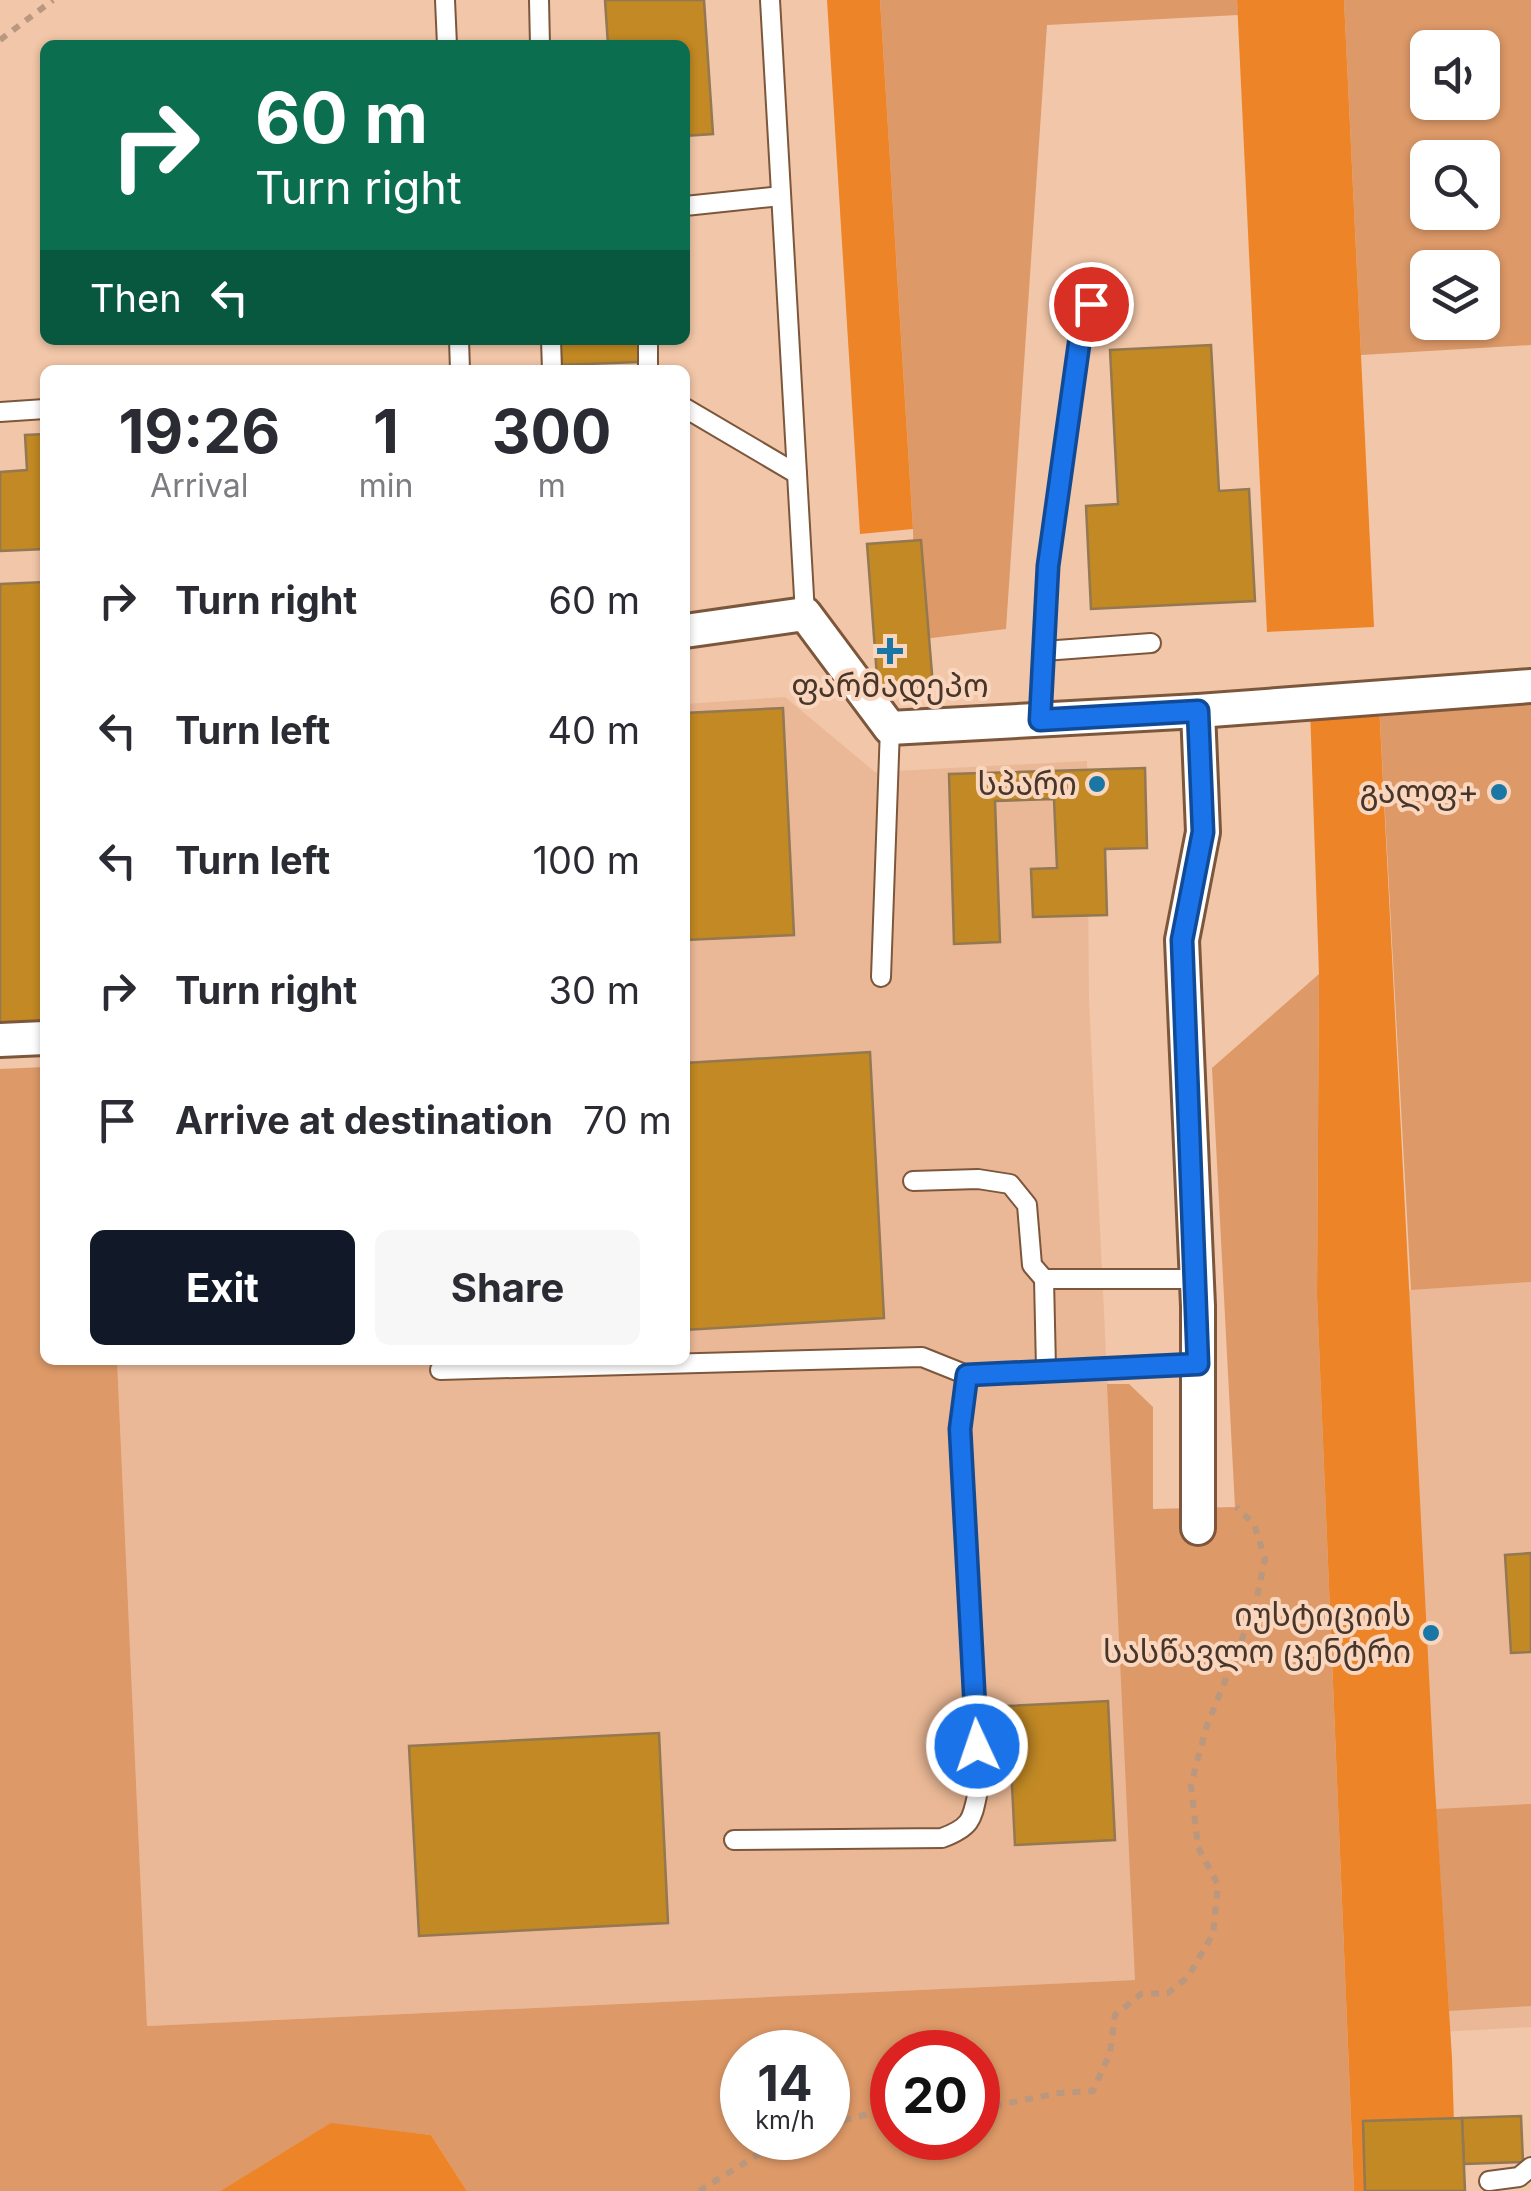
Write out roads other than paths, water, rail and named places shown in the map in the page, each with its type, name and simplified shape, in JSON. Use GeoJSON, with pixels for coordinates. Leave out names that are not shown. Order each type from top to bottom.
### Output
{"type":"FeatureCollection","features":[{"type":"Feature","properties":{"kind":"street"},"geometry":{"type":"LineString","coordinates":[[690,630],[806,614],[890,728],[1198,711],[1531,686]]}},
{"type":"Feature","properties":{"kind":"street"},"geometry":{"type":"LineString","coordinates":[[1198,711],[1203,832],[1182,940],[1196,1278],[1198,1528]]}},
{"type":"Feature","properties":{"kind":"street"},"geometry":{"type":"LineString","coordinates":[[0,1040],[40,1038]]}},
{"type":"Feature","properties":{"kind":"lane"},"geometry":{"type":"LineString","coordinates":[[445,0],[447,40]]}},
{"type":"Feature","properties":{"kind":"lane"},"geometry":{"type":"LineString","coordinates":[[538,0],[540,40]]}},
{"type":"Feature","properties":{"kind":"lane"},"geometry":{"type":"LineString","coordinates":[[770,0],[806,614]]}},
{"type":"Feature","properties":{"kind":"lane"},"geometry":{"type":"LineString","coordinates":[[690,205],[782,196]]}},
{"type":"Feature","properties":{"kind":"lane"},"geometry":{"type":"LineString","coordinates":[[1040,720],[1048,566],[1081,330],[1091,304]]}},
{"type":"Feature","properties":{"kind":"lane"},"geometry":{"type":"LineString","coordinates":[[0,412],[40,409]]}},
{"type":"Feature","properties":{"kind":"lane"},"geometry":{"type":"LineString","coordinates":[[690,411],[798,474]]}},
{"type":"Feature","properties":{"kind":"lane"},"geometry":{"type":"LineString","coordinates":[[1044,651],[1152,643]]}},
{"type":"Feature","properties":{"kind":"lane"},"geometry":{"type":"LineString","coordinates":[[881,977],[890,728]]}},
{"type":"Feature","properties":{"kind":"lane"},"geometry":{"type":"LineString","coordinates":[[913,1181],[978,1179],[1010,1184],[1028,1206],[1032,1265],[1044,1279],[1046,1370]]}},
{"type":"Feature","properties":{"kind":"lane"},"geometry":{"type":"LineString","coordinates":[[1044,1279],[1196,1278]]}},
{"type":"Feature","properties":{"kind":"lane"},"geometry":{"type":"LineString","coordinates":[[690,1363],[922,1357],[967,1375],[1198,1364]]}},
{"type":"Feature","properties":{"kind":"lane"},"geometry":{"type":"LineString","coordinates":[[440,1370],[625,1365]]}},
{"type":"Feature","properties":{"kind":"lane"},"geometry":{"type":"LineString","coordinates":[[734,1840],[942,1838],[964,1830],[972,1819],[979,1786],[960,1429],[967,1375]]}},
{"type":"Feature","properties":{"kind":"lane"},"geometry":{"type":"LineString","coordinates":[[1489,2181],[1519,2177],[1531,2167]]}},
{"type":"Feature","properties":{"kind":"place","name":"ფარმადეპო"},"geometry":{"type":"Point","coordinates":[890,651]}},
{"type":"Feature","properties":{"kind":"place","name":"სპარი"},"geometry":{"type":"Point","coordinates":[1097,784]}},
{"type":"Feature","properties":{"kind":"place","name":"გალფ+"},"geometry":{"type":"Point","coordinates":[1499,792]}},
{"type":"Feature","properties":{"kind":"place","name":"იუსტიციის სასწავლო ცენტრი"},"geometry":{"type":"Point","coordinates":[1431,1633]}}]}
